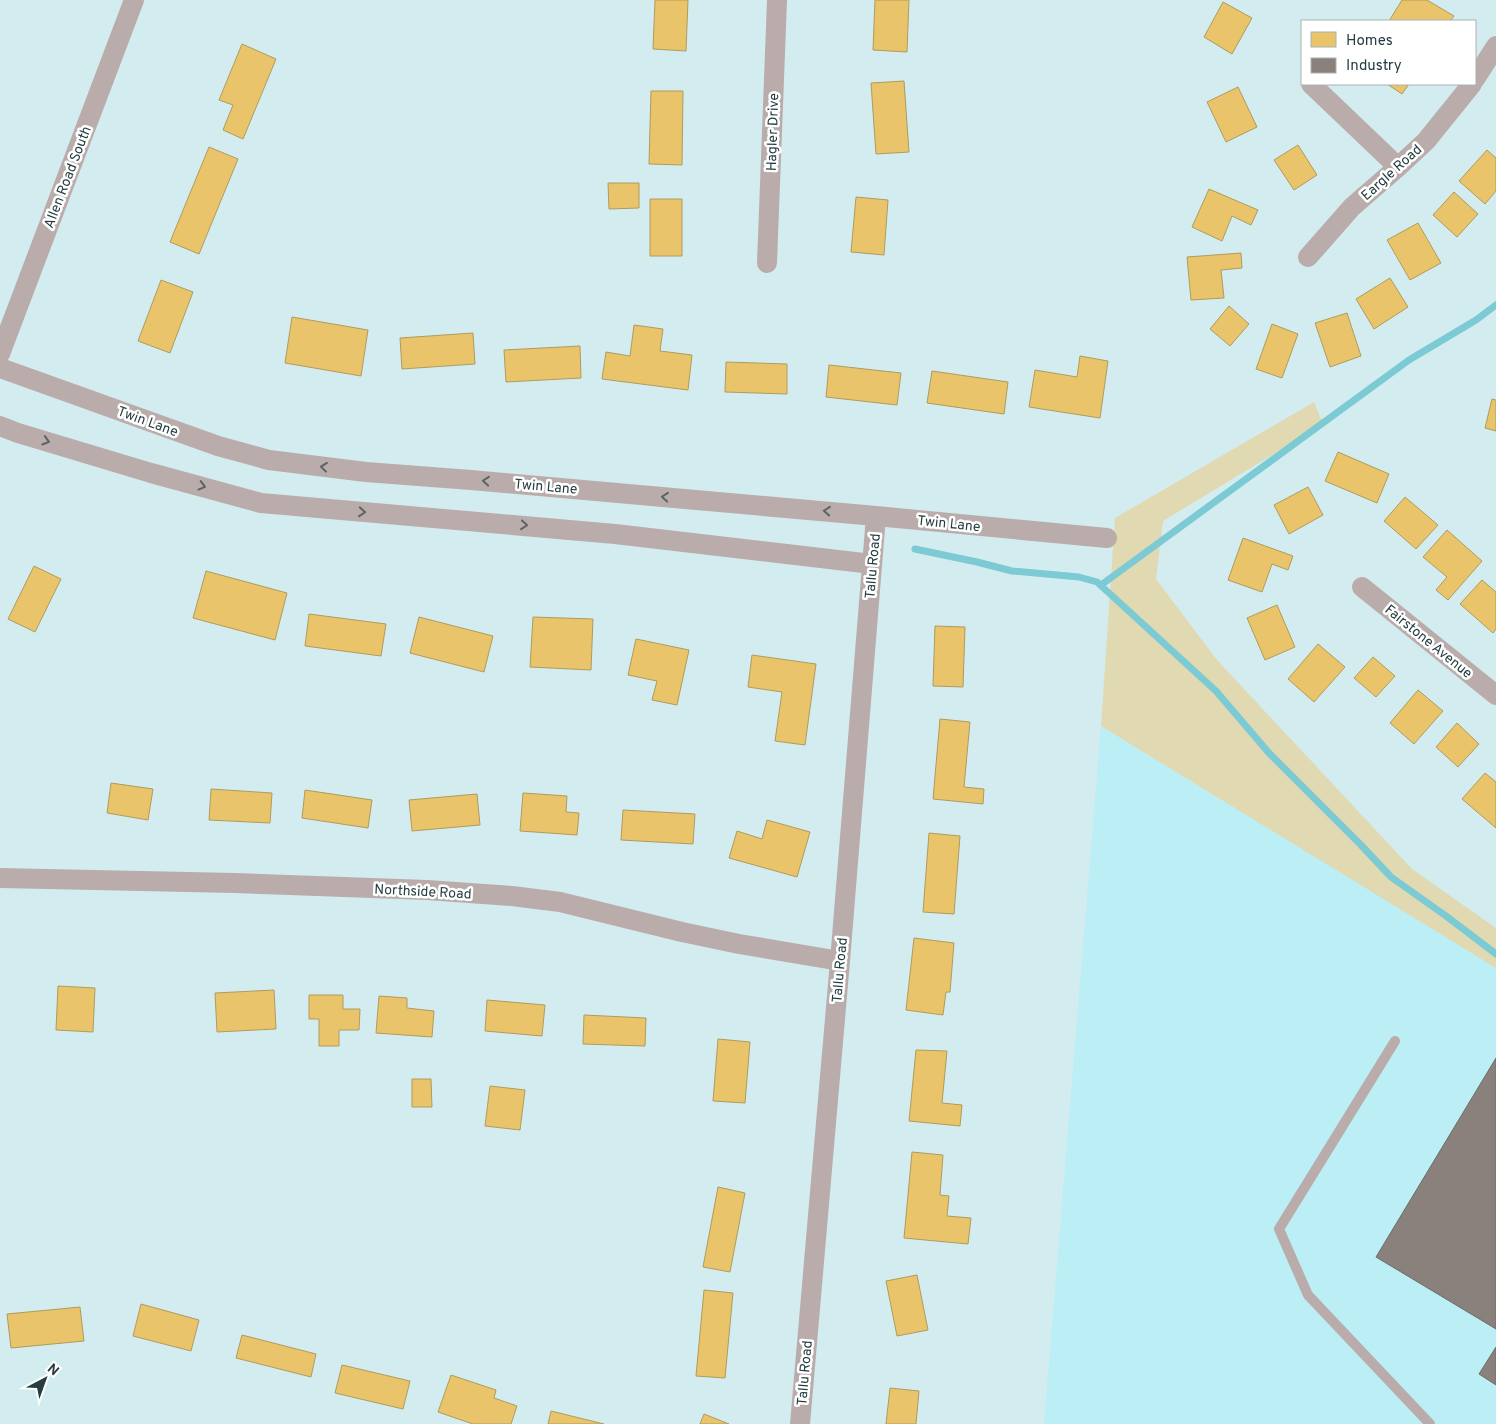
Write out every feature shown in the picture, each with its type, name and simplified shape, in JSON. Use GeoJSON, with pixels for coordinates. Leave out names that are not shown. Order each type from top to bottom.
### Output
{"type":"FeatureCollection","features":[{"type":"Feature","properties":{"kind":"street","name":"Allen Road South"},"geometry":{"type":"LineString","coordinates":[[0,354],[134,0]]}},
{"type":"Feature","properties":{"kind":"street","name":"Hagler Drive"},"geometry":{"type":"LineString","coordinates":[[767,264],[777,0]]}},
{"type":"Feature","properties":{"kind":"street"},"geometry":{"type":"LineString","coordinates":[[1476,77],[1496,46]]}},
{"type":"Feature","properties":{"kind":"street"},"geometry":{"type":"LineString","coordinates":[[1312,85],[1398,167]]}},
{"type":"Feature","properties":{"kind":"street","name":"Eargle Road"},"geometry":{"type":"LineString","coordinates":[[1308,257],[1352,207],[1426,141],[1471,85]]}},
{"type":"Feature","properties":{"kind":"street","name":"Twin Lane"},"geometry":{"type":"LineString","coordinates":[[0,368],[218,446],[269,460],[366,472],[1106,538]]}},
{"type":"Feature","properties":{"kind":"street"},"geometry":{"type":"LineString","coordinates":[[0,426],[142,470],[261,503],[606,533],[872,564]]}},
{"type":"Feature","properties":{"kind":"street","name":"Tallu Road"},"geometry":{"type":"LineString","coordinates":[[800,1424],[876,516]]}},
{"type":"Feature","properties":{"kind":"street","name":"Fairstone Avenue"},"geometry":{"type":"LineString","coordinates":[[1362,587],[1496,695]]}},
{"type":"Feature","properties":{"kind":"street","name":"Northside Road"},"geometry":{"type":"LineString","coordinates":[[0,878],[235,883],[427,890],[512,896],[560,902],[682,932],[739,944],[840,961]]}},
{"type":"Feature","properties":{"kind":"lane"},"geometry":{"type":"LineString","coordinates":[[1395,1041],[1279,1229],[1308,1295],[1430,1424]]}},
{"type":"Feature","properties":{"kind":"shaded area"},"geometry":{"type":"Polygon","coordinates":[[[1314,402],[1323,424],[1163,521],[1156,579],[1217,660],[1412,869],[1496,928],[1496,968],[1101,726],[1115,518],[1314,402]]]}},
{"type":"Feature","properties":{"kind":"shaded area"},"geometry":{"type":"Polygon","coordinates":[[[1101,726],[1496,967],[1496,1424],[1044,1424],[1101,726]]]}},
{"type":"Feature","properties":{"kind":"building: Homes"},"geometry":{"type":"Polygon","coordinates":[[[655,0],[688,0],[686,51],[653,49],[655,0]]]}},
{"type":"Feature","properties":{"kind":"building: Homes"},"geometry":{"type":"Polygon","coordinates":[[[875,0],[909,0],[907,52],[873,50],[875,0]]]}},
{"type":"Feature","properties":{"kind":"building: Homes"},"geometry":{"type":"Polygon","coordinates":[[[1402,0],[1427,0],[1454,16],[1451,20],[1390,20],[1402,0]]]}},
{"type":"Feature","properties":{"kind":"building: Homes"},"geometry":{"type":"Polygon","coordinates":[[[1223,2],[1252,18],[1232,54],[1204,37],[1223,2]]]}},
{"type":"Feature","properties":{"kind":"building: Homes"},"geometry":{"type":"Polygon","coordinates":[[[242,44],[276,59],[243,139],[223,130],[233,105],[219,100],[242,44]]]}},
{"type":"Feature","properties":{"kind":"building: Homes"},"geometry":{"type":"Polygon","coordinates":[[[904,81],[909,152],[876,154],[871,83],[904,81]]]}},
{"type":"Feature","properties":{"kind":"building: Homes"},"geometry":{"type":"Polygon","coordinates":[[[1388,85],[1408,85],[1402,94],[1388,85]]]}},
{"type":"Feature","properties":{"kind":"building: Homes"},"geometry":{"type":"Polygon","coordinates":[[[1238,87],[1257,127],[1226,142],[1207,102],[1238,87]]]}},
{"type":"Feature","properties":{"kind":"building: Homes"},"geometry":{"type":"Polygon","coordinates":[[[651,91],[683,91],[682,165],[649,164],[651,91]]]}},
{"type":"Feature","properties":{"kind":"building: Homes"},"geometry":{"type":"Polygon","coordinates":[[[1298,145],[1317,175],[1294,190],[1274,160],[1298,145]]]}},
{"type":"Feature","properties":{"kind":"building: Homes"},"geometry":{"type":"Polygon","coordinates":[[[209,147],[238,159],[199,254],[170,242],[209,147]]]}},
{"type":"Feature","properties":{"kind":"building: Homes"},"geometry":{"type":"Polygon","coordinates":[[[1487,150],[1496,158],[1496,191],[1485,204],[1459,181],[1487,150]]]}},
{"type":"Feature","properties":{"kind":"building: Homes"},"geometry":{"type":"Polygon","coordinates":[[[608,183],[639,183],[639,208],[609,209],[608,183]]]}},
{"type":"Feature","properties":{"kind":"building: Homes"},"geometry":{"type":"Polygon","coordinates":[[[1209,189],[1258,210],[1251,225],[1232,216],[1222,241],[1192,227],[1209,189]]]}},
{"type":"Feature","properties":{"kind":"building: Homes"},"geometry":{"type":"Polygon","coordinates":[[[1454,192],[1478,214],[1457,237],[1433,215],[1454,192]]]}},
{"type":"Feature","properties":{"kind":"building: Homes"},"geometry":{"type":"Polygon","coordinates":[[[856,197],[888,200],[884,255],[851,252],[856,197]]]}},
{"type":"Feature","properties":{"kind":"building: Homes"},"geometry":{"type":"Polygon","coordinates":[[[650,199],[682,199],[682,256],[650,256],[650,199]]]}},
{"type":"Feature","properties":{"kind":"building: Homes"},"geometry":{"type":"Polygon","coordinates":[[[1418,223],[1441,263],[1410,280],[1387,240],[1418,223]]]}},
{"type":"Feature","properties":{"kind":"building: Homes"},"geometry":{"type":"Polygon","coordinates":[[[1241,253],[1242,268],[1221,270],[1224,298],[1191,300],[1187,257],[1241,253]]]}},
{"type":"Feature","properties":{"kind":"building: Homes"},"geometry":{"type":"Polygon","coordinates":[[[1390,278],[1408,307],[1374,329],[1356,299],[1390,278]]]}},
{"type":"Feature","properties":{"kind":"building: Homes"},"geometry":{"type":"Polygon","coordinates":[[[161,280],[193,292],[170,353],[138,341],[161,280]]]}},
{"type":"Feature","properties":{"kind":"building: Homes"},"geometry":{"type":"Polygon","coordinates":[[[1229,306],[1249,324],[1230,346],[1210,329],[1229,306]]]}},
{"type":"Feature","properties":{"kind":"building: Homes"},"geometry":{"type":"Polygon","coordinates":[[[1347,313],[1361,356],[1330,367],[1315,323],[1347,313]]]}},
{"type":"Feature","properties":{"kind":"building: Homes"},"geometry":{"type":"Polygon","coordinates":[[[292,317],[368,330],[361,376],[285,363],[292,317]]]}},
{"type":"Feature","properties":{"kind":"building: Homes"},"geometry":{"type":"Polygon","coordinates":[[[1272,324],[1298,334],[1282,378],[1256,369],[1272,324]]]}},
{"type":"Feature","properties":{"kind":"building: Homes"},"geometry":{"type":"Polygon","coordinates":[[[634,325],[663,329],[660,351],[692,355],[688,390],[602,379],[606,352],[630,356],[634,325]]]}},
{"type":"Feature","properties":{"kind":"building: Homes"},"geometry":{"type":"Polygon","coordinates":[[[473,333],[475,364],[402,369],[400,338],[473,333]]]}},
{"type":"Feature","properties":{"kind":"building: Homes"},"geometry":{"type":"Polygon","coordinates":[[[580,346],[581,378],[506,382],[504,350],[580,346]]]}},
{"type":"Feature","properties":{"kind":"building: Homes"},"geometry":{"type":"Polygon","coordinates":[[[1080,356],[1108,361],[1100,418],[1029,407],[1035,370],[1077,377],[1080,356]]]}},
{"type":"Feature","properties":{"kind":"building: Homes"},"geometry":{"type":"Polygon","coordinates":[[[726,362],[787,364],[787,394],[725,392],[726,362]]]}},
{"type":"Feature","properties":{"kind":"building: Homes"},"geometry":{"type":"Polygon","coordinates":[[[829,365],[901,373],[897,405],[826,397],[829,365]]]}},
{"type":"Feature","properties":{"kind":"building: Homes"},"geometry":{"type":"Polygon","coordinates":[[[932,371],[1008,382],[1004,414],[927,403],[932,371]]]}},
{"type":"Feature","properties":{"kind":"building: Homes"},"geometry":{"type":"Polygon","coordinates":[[[1492,399],[1496,400],[1496,431],[1485,428],[1492,399]]]}},
{"type":"Feature","properties":{"kind":"building: Homes"},"geometry":{"type":"Polygon","coordinates":[[[1338,452],[1389,474],[1377,503],[1325,481],[1338,452]]]}},
{"type":"Feature","properties":{"kind":"building: Homes"},"geometry":{"type":"Polygon","coordinates":[[[1308,487],[1323,515],[1289,534],[1274,505],[1308,487]]]}},
{"type":"Feature","properties":{"kind":"building: Homes"},"geometry":{"type":"Polygon","coordinates":[[[1405,497],[1438,525],[1416,549],[1384,521],[1405,497]]]}},
{"type":"Feature","properties":{"kind":"building: Homes"},"geometry":{"type":"Polygon","coordinates":[[[1447,530],[1482,561],[1448,600],[1436,590],[1447,577],[1423,557],[1447,530]]]}},
{"type":"Feature","properties":{"kind":"building: Homes"},"geometry":{"type":"Polygon","coordinates":[[[1243,538],[1293,556],[1288,570],[1272,564],[1262,592],[1228,580],[1243,538]]]}},
{"type":"Feature","properties":{"kind":"building: Homes"},"geometry":{"type":"Polygon","coordinates":[[[34,566],[61,579],[35,632],[8,619],[34,566]]]}},
{"type":"Feature","properties":{"kind":"building: Homes"},"geometry":{"type":"Polygon","coordinates":[[[206,571],[287,593],[275,640],[193,618],[206,571]]]}},
{"type":"Feature","properties":{"kind":"building: Homes"},"geometry":{"type":"Polygon","coordinates":[[[1482,580],[1496,592],[1496,629],[1493,633],[1460,604],[1482,580]]]}},
{"type":"Feature","properties":{"kind":"building: Homes"},"geometry":{"type":"Polygon","coordinates":[[[1277,605],[1295,647],[1265,660],[1247,618],[1277,605]]]}},
{"type":"Feature","properties":{"kind":"building: Homes"},"geometry":{"type":"Polygon","coordinates":[[[309,614],[386,624],[381,656],[305,646],[309,614]]]}},
{"type":"Feature","properties":{"kind":"building: Homes"},"geometry":{"type":"Polygon","coordinates":[[[419,617],[493,636],[484,672],[410,653],[419,617]]]}},
{"type":"Feature","properties":{"kind":"building: Homes"},"geometry":{"type":"Polygon","coordinates":[[[533,617],[593,619],[591,670],[530,667],[533,617]]]}},
{"type":"Feature","properties":{"kind":"building: Homes"},"geometry":{"type":"Polygon","coordinates":[[[935,626],[965,627],[963,687],[933,686],[935,626]]]}},
{"type":"Feature","properties":{"kind":"building: Homes"},"geometry":{"type":"Polygon","coordinates":[[[636,639],[689,650],[677,705],[652,700],[657,681],[628,675],[636,639]]]}},
{"type":"Feature","properties":{"kind":"building: Homes"},"geometry":{"type":"Polygon","coordinates":[[[1318,644],[1345,667],[1314,702],[1288,679],[1318,644]]]}},
{"type":"Feature","properties":{"kind":"building: Homes"},"geometry":{"type":"Polygon","coordinates":[[[752,655],[816,664],[805,745],[775,741],[782,692],[748,687],[752,655]]]}},
{"type":"Feature","properties":{"kind":"building: Homes"},"geometry":{"type":"Polygon","coordinates":[[[1373,657],[1395,676],[1376,697],[1354,678],[1373,657]]]}},
{"type":"Feature","properties":{"kind":"building: Homes"},"geometry":{"type":"Polygon","coordinates":[[[1418,690],[1443,711],[1414,744],[1390,723],[1418,690]]]}},
{"type":"Feature","properties":{"kind":"building: Homes"},"geometry":{"type":"Polygon","coordinates":[[[940,719],[970,722],[964,787],[984,789],[983,804],[933,799],[940,719]]]}},
{"type":"Feature","properties":{"kind":"building: Homes"},"geometry":{"type":"Polygon","coordinates":[[[1457,723],[1479,744],[1458,767],[1436,747],[1457,723]]]}},
{"type":"Feature","properties":{"kind":"building: Homes"},"geometry":{"type":"Polygon","coordinates":[[[1485,773],[1496,782],[1496,828],[1462,799],[1485,773]]]}},
{"type":"Feature","properties":{"kind":"building: Homes"},"geometry":{"type":"Polygon","coordinates":[[[111,783],[153,789],[148,820],[107,813],[111,783]]]}},
{"type":"Feature","properties":{"kind":"building: Homes"},"geometry":{"type":"Polygon","coordinates":[[[211,789],[272,793],[270,823],[209,820],[211,789]]]}},
{"type":"Feature","properties":{"kind":"building: Homes"},"geometry":{"type":"Polygon","coordinates":[[[305,790],[372,800],[368,828],[302,818],[305,790]]]}},
{"type":"Feature","properties":{"kind":"building: Homes"},"geometry":{"type":"Polygon","coordinates":[[[523,793],[567,796],[566,812],[579,813],[577,835],[520,831],[523,793]]]}},
{"type":"Feature","properties":{"kind":"building: Homes"},"geometry":{"type":"Polygon","coordinates":[[[477,794],[480,825],[412,831],[409,800],[477,794]]]}},
{"type":"Feature","properties":{"kind":"building: Homes"},"geometry":{"type":"Polygon","coordinates":[[[623,810],[695,814],[693,844],[621,840],[623,810]]]}},
{"type":"Feature","properties":{"kind":"building: Homes"},"geometry":{"type":"Polygon","coordinates":[[[767,820],[810,832],[797,877],[729,858],[737,831],[762,839],[767,820]]]}},
{"type":"Feature","properties":{"kind":"building: Homes"},"geometry":{"type":"Polygon","coordinates":[[[929,833],[960,836],[954,914],[923,912],[929,833]]]}},
{"type":"Feature","properties":{"kind":"building: Homes"},"geometry":{"type":"Polygon","coordinates":[[[914,938],[954,943],[950,992],[946,992],[943,1015],[906,1010],[914,938]]]}},
{"type":"Feature","properties":{"kind":"building: Homes"},"geometry":{"type":"Polygon","coordinates":[[[58,986],[95,988],[93,1032],[56,1030],[58,986]]]}},
{"type":"Feature","properties":{"kind":"building: Homes"},"geometry":{"type":"Polygon","coordinates":[[[274,990],[276,1029],[217,1032],[215,993],[274,990]]]}},
{"type":"Feature","properties":{"kind":"building: Homes"},"geometry":{"type":"Polygon","coordinates":[[[309,995],[343,995],[343,1009],[360,1009],[359,1030],[339,1030],[339,1046],[319,1046],[319,1019],[309,1019],[309,995]]]}},
{"type":"Feature","properties":{"kind":"building: Homes"},"geometry":{"type":"Polygon","coordinates":[[[379,996],[407,998],[407,1008],[434,1011],[432,1037],[376,1033],[379,996]]]}},
{"type":"Feature","properties":{"kind":"building: Homes"},"geometry":{"type":"Polygon","coordinates":[[[487,1000],[545,1005],[542,1036],[485,1031],[487,1000]]]}},
{"type":"Feature","properties":{"kind":"building: Homes"},"geometry":{"type":"Polygon","coordinates":[[[584,1015],[646,1018],[645,1046],[583,1044],[584,1015]]]}},
{"type":"Feature","properties":{"kind":"building: Homes"},"geometry":{"type":"Polygon","coordinates":[[[718,1039],[750,1042],[745,1103],[713,1101],[718,1039]]]}},
{"type":"Feature","properties":{"kind":"building: Homes"},"geometry":{"type":"Polygon","coordinates":[[[916,1050],[947,1051],[942,1103],[962,1105],[960,1126],[909,1121],[916,1050]]]}},
{"type":"Feature","properties":{"kind":"building: Homes"},"geometry":{"type":"Polygon","coordinates":[[[412,1079],[431,1079],[432,1107],[412,1107],[412,1079]]]}},
{"type":"Feature","properties":{"kind":"building: Homes"},"geometry":{"type":"Polygon","coordinates":[[[490,1086],[525,1090],[520,1130],[485,1126],[490,1086]]]}},
{"type":"Feature","properties":{"kind":"building: Homes"},"geometry":{"type":"Polygon","coordinates":[[[912,1152],[943,1155],[940,1195],[949,1196],[947,1216],[971,1218],[968,1244],[904,1238],[912,1152]]]}},
{"type":"Feature","properties":{"kind":"building: Homes"},"geometry":{"type":"Polygon","coordinates":[[[718,1187],[745,1193],[730,1272],[703,1267],[718,1187]]]}},
{"type":"Feature","properties":{"kind":"building: Homes"},"geometry":{"type":"Polygon","coordinates":[[[917,1275],[928,1330],[897,1336],[886,1281],[917,1275]]]}},
{"type":"Feature","properties":{"kind":"building: Homes"},"geometry":{"type":"Polygon","coordinates":[[[704,1290],[733,1293],[725,1378],[696,1376],[704,1290]]]}},
{"type":"Feature","properties":{"kind":"building: Homes"},"geometry":{"type":"Polygon","coordinates":[[[141,1304],[199,1320],[191,1351],[133,1336],[141,1304]]]}},
{"type":"Feature","properties":{"kind":"building: Homes"},"geometry":{"type":"Polygon","coordinates":[[[80,1307],[84,1341],[11,1348],[7,1314],[80,1307]]]}},
{"type":"Feature","properties":{"kind":"building: Homes"},"geometry":{"type":"Polygon","coordinates":[[[242,1335],[316,1354],[311,1377],[236,1358],[242,1335]]]}},
{"type":"Feature","properties":{"kind":"building: Homes"},"geometry":{"type":"Polygon","coordinates":[[[342,1365],[410,1381],[403,1409],[335,1393],[342,1365]]]}},
{"type":"Feature","properties":{"kind":"building: Homes"},"geometry":{"type":"Polygon","coordinates":[[[451,1375],[496,1390],[494,1398],[517,1406],[511,1424],[473,1424],[438,1412],[451,1375]]]}},
{"type":"Feature","properties":{"kind":"building: Homes"},"geometry":{"type":"Polygon","coordinates":[[[890,1388],[919,1391],[916,1424],[886,1424],[890,1388]]]}},
{"type":"Feature","properties":{"kind":"building: Homes"},"geometry":{"type":"Polygon","coordinates":[[[551,1411],[604,1424],[548,1424],[551,1411]]]}},
{"type":"Feature","properties":{"kind":"building: Homes"},"geometry":{"type":"Polygon","coordinates":[[[704,1414],[729,1424],[700,1424],[704,1414]]]}},
{"type":"Feature","properties":{"kind":"building: Industry"},"geometry":{"type":"Polygon","coordinates":[[[1496,1058],[1496,1329],[1376,1257],[1496,1058]]]}},
{"type":"Feature","properties":{"kind":"building: Industry"},"geometry":{"type":"Polygon","coordinates":[[[1496,1347],[1496,1385],[1479,1374],[1496,1347]]]}},
{"type":"Feature","properties":{"kind":"waterway"},"geometry":{"type":"LineString","coordinates":[[1101,585],[1409,360],[1476,320],[1496,305]]}},
{"type":"Feature","properties":{"kind":"waterway"},"geometry":{"type":"LineString","coordinates":[[915,549],[1012,571],[1079,577],[1097,582],[1216,691],[1269,753],[1391,877],[1496,954]]}}]}
